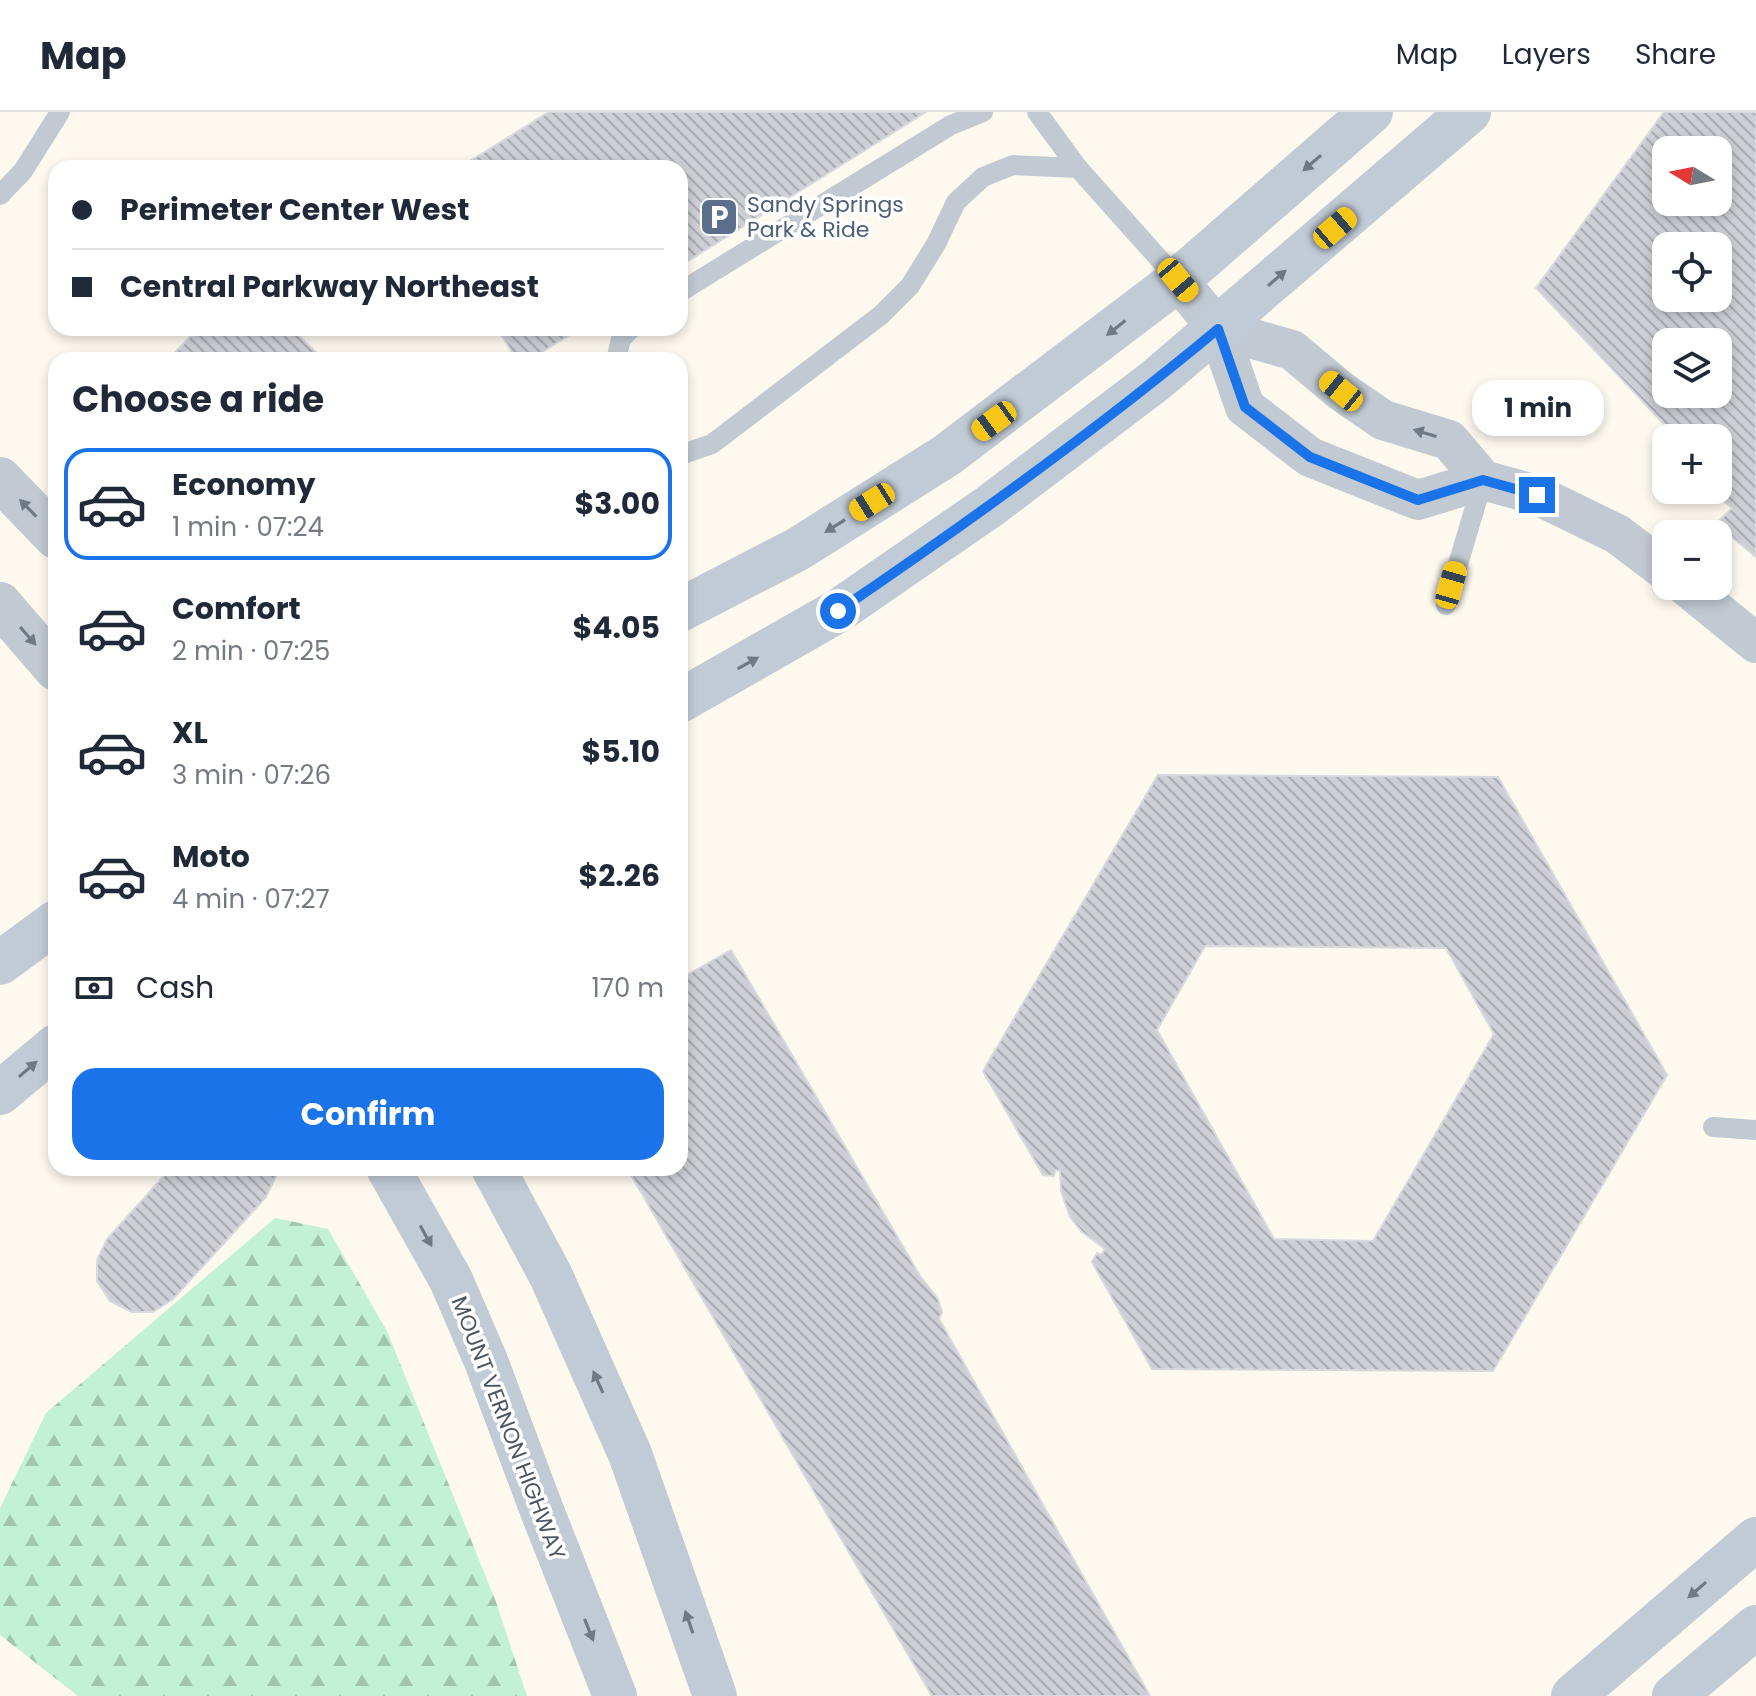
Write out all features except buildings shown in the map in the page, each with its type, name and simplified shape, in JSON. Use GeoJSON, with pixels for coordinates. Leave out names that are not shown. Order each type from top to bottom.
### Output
{"type":"FeatureCollection","features":[{"type":"Feature","properties":{"kind":"main road"},"geometry":{"type":"LineString","coordinates":[[688,606],[798,549],[947,455],[1178,280],[1371,112]]}},
{"type":"Feature","properties":{"kind":"main road"},"geometry":{"type":"LineString","coordinates":[[688,696],[838,611],[990,506],[1156,380],[1469,112]]}},
{"type":"Feature","properties":{"kind":"main road"},"geometry":{"type":"LineString","coordinates":[[0,963],[48,925]]}},
{"type":"Feature","properties":{"kind":"main road"},"geometry":{"type":"LineString","coordinates":[[0,1093],[48,1053]]}},
{"type":"Feature","properties":{"kind":"main road","name":"MOUNT VERNON HIGHWAY"},"geometry":{"type":"LineString","coordinates":[[392,1176],[451,1280],[486,1361],[615,1696]]}},
{"type":"Feature","properties":{"kind":"main road"},"geometry":{"type":"LineString","coordinates":[[497,1176],[551,1276],[630,1454],[715,1696]]}},
{"type":"Feature","properties":{"kind":"main road"},"geometry":{"type":"LineString","coordinates":[[1573,1696],[1756,1539]]}},
{"type":"Feature","properties":{"kind":"main road"},"geometry":{"type":"LineString","coordinates":[[1679,1692],[1756,1627]]}},
{"type":"Feature","properties":{"kind":"main road"},"geometry":{"type":"LineString","coordinates":[[1679,1692],[1756,1653]]}},
{"type":"Feature","properties":{"kind":"street"},"geometry":{"type":"LineString","coordinates":[[1178,280],[1218,329],[1245,407],[1310,457],[1418,500],[1483,480],[1537,495],[1604,528],[1652,561]]}},
{"type":"Feature","properties":{"kind":"street"},"geometry":{"type":"LineString","coordinates":[[1218,329],[1292,350],[1341,391],[1383,420],[1449,440],[1483,480]]}},
{"type":"Feature","properties":{"kind":"street"},"geometry":{"type":"LineString","coordinates":[[0,479],[48,529]]}},
{"type":"Feature","properties":{"kind":"street"},"geometry":{"type":"LineString","coordinates":[[1703,600],[1756,643]]}},
{"type":"Feature","properties":{"kind":"street"},"geometry":{"type":"LineString","coordinates":[[0,604],[48,660]]}},
{"type":"Feature","properties":{"kind":"lane"},"geometry":{"type":"LineString","coordinates":[[0,195],[23,171],[60,112]]}},
{"type":"Feature","properties":{"kind":"lane"},"geometry":{"type":"LineString","coordinates":[[688,287],[951,125],[983,112]]}},
{"type":"Feature","properties":{"kind":"lane"},"geometry":{"type":"LineString","coordinates":[[1037,112],[1078,168],[1178,280]]}},
{"type":"Feature","properties":{"kind":"lane"},"geometry":{"type":"LineString","coordinates":[[688,452],[712,444],[881,315],[910,286],[936,244],[956,202],[983,177],[1013,165],[1078,168]]}},
{"type":"Feature","properties":{"kind":"lane"},"geometry":{"type":"LineString","coordinates":[[1446,605],[1483,480]]}},
{"type":"Feature","properties":{"kind":"lane"},"geometry":{"type":"LineString","coordinates":[[1713,1127],[1756,1130]]}},
{"type":"Feature","properties":{"kind":"shaded area"},"geometry":{"type":"Polygon","coordinates":[[[0,112],[1756,112],[1756,1696],[0,1696],[0,112]]]}},
{"type":"Feature","properties":{"kind":"green space"},"geometry":{"type":"Polygon","coordinates":[[[275,1218],[328,1229],[387,1331],[496,1602],[527,1696],[78,1696],[0,1635],[0,1508],[46,1413],[275,1218]]]}},
{"type":"Feature","properties":{"kind":"place","name":"Sandy Springs Park & Ride"},"geometry":{"type":"Point","coordinates":[719,217]}},
{"type":"Feature","properties":{"kind":"route"},"geometry":{"type":"LineString","coordinates":[[838,611],[990,506],[1218,329],[1245,407],[1310,457],[1418,500],[1483,480],[1537,495]]}}]}
